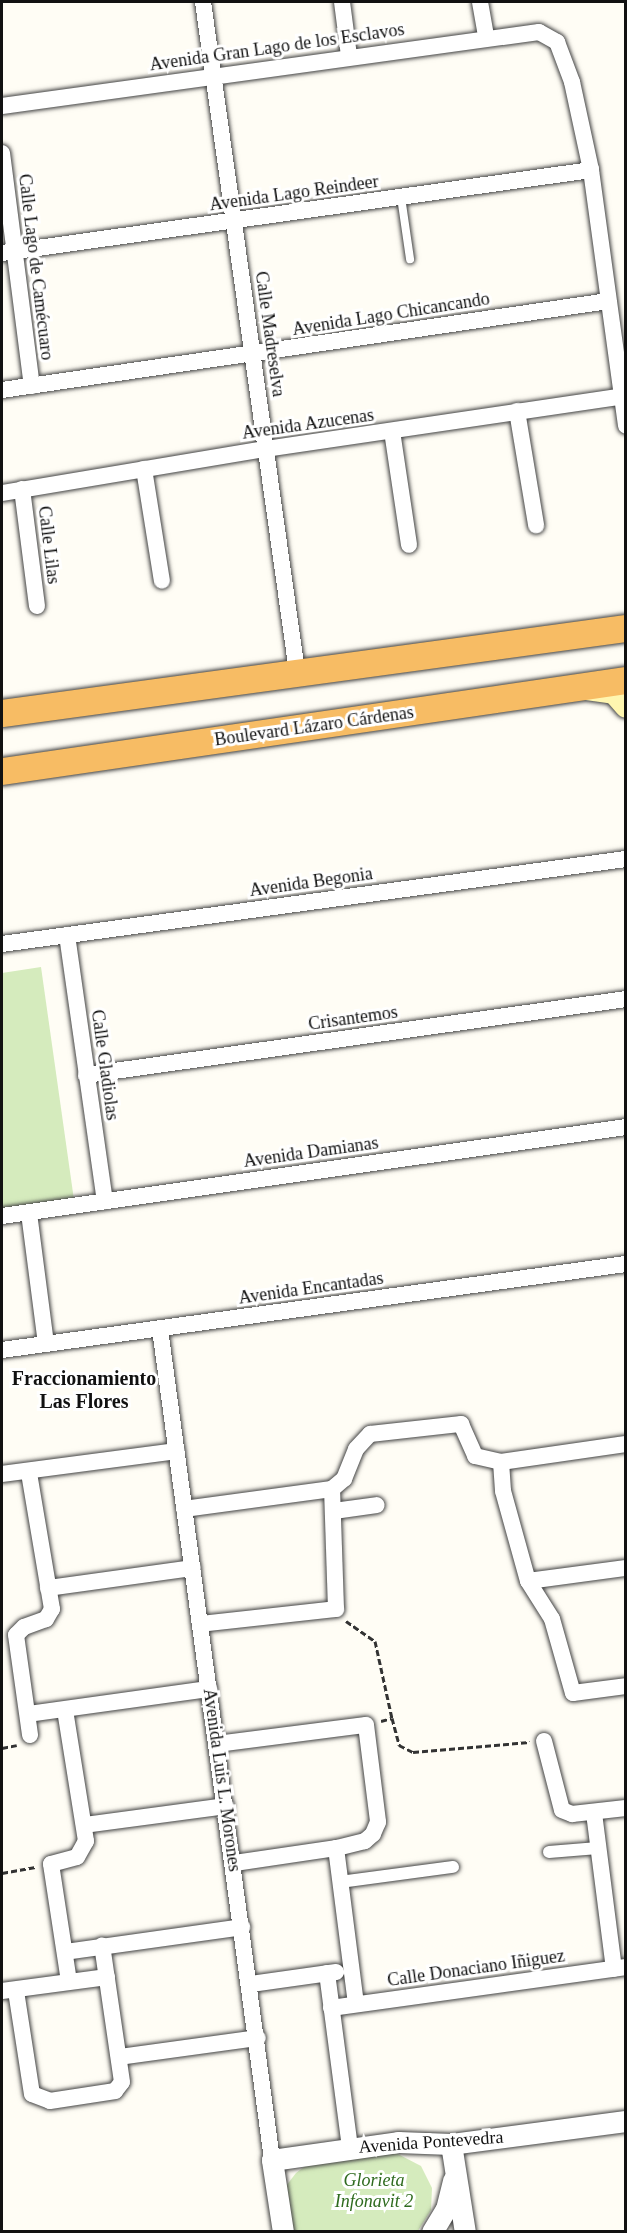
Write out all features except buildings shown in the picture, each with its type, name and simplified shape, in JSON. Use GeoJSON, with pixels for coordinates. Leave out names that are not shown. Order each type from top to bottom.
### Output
{"type":"FeatureCollection","features":[{"type":"Feature","properties":{"kind":"highway"},"geometry":{"type":"LineString","coordinates":[[2,713],[617,628]]}},
{"type":"Feature","properties":{"kind":"highway","name":"Boulevard Lázaro Cárdenas"},"geometry":{"type":"LineString","coordinates":[[2,771],[577,687],[625,687]]}},
{"type":"Feature","properties":{"kind":"street","name":"Calle Madreselva"},"geometry":{"type":"LineString","coordinates":[[203,2],[297,672]]}},
{"type":"Feature","properties":{"kind":"street"},"geometry":{"type":"LineString","coordinates":[[342,2],[349,56]]}},
{"type":"Feature","properties":{"kind":"street"},"geometry":{"type":"LineString","coordinates":[[480,2],[486,37]]}},
{"type":"Feature","properties":{"kind":"street","name":"Avenida Gran Lago de los Esclavos"},"geometry":{"type":"LineString","coordinates":[[2,106],[486,37],[539,32],[557,42],[567,61],[591,170]]}},
{"type":"Feature","properties":{"kind":"street","name":"Calle Lago de Camécuaro"},"geometry":{"type":"LineString","coordinates":[[2,153],[8,252],[32,386]]}},
{"type":"Feature","properties":{"kind":"street"},"geometry":{"type":"LineString","coordinates":[[591,170],[608,301],[619,328],[624,411]]}},
{"type":"Feature","properties":{"kind":"street","name":"Avenida Lago Reindeer"},"geometry":{"type":"LineString","coordinates":[[8,252],[591,170]]}},
{"type":"Feature","properties":{"kind":"street","name":"Avenida Lago Chicancando"},"geometry":{"type":"LineString","coordinates":[[2,390],[253,355],[608,301]]}},
{"type":"Feature","properties":{"kind":"street"},"geometry":{"type":"LineString","coordinates":[[517,411],[536,525]]}},
{"type":"Feature","properties":{"kind":"street","name":"Avenida Azucenas"},"geometry":{"type":"LineString","coordinates":[[2,492],[517,411],[624,411]]}},
{"type":"Feature","properties":{"kind":"street"},"geometry":{"type":"LineString","coordinates":[[392,431],[409,545]]}},
{"type":"Feature","properties":{"kind":"street"},"geometry":{"type":"LineString","coordinates":[[144,469],[162,581]]}},
{"type":"Feature","properties":{"kind":"street","name":"Calle Lilas"},"geometry":{"type":"LineString","coordinates":[[22,489],[37,606]]}},
{"type":"Feature","properties":{"kind":"street","name":"Avenida Begonia"},"geometry":{"type":"LineString","coordinates":[[2,944],[626,859]]}},
{"type":"Feature","properties":{"kind":"street","name":"Calle Gladiolas"},"geometry":{"type":"LineString","coordinates":[[67,935],[105,1201]]}},
{"type":"Feature","properties":{"kind":"street","name":"Crisantemos"},"geometry":{"type":"LineString","coordinates":[[86,1075],[626,999]]}},
{"type":"Feature","properties":{"kind":"street","name":"Avenida Damianas"},"geometry":{"type":"LineString","coordinates":[[2,1216],[626,1127]]}},
{"type":"Feature","properties":{"kind":"street"},"geometry":{"type":"LineString","coordinates":[[29,1213],[45,1344]]}},
{"type":"Feature","properties":{"kind":"street","name":"Avenida Encantadas"},"geometry":{"type":"LineString","coordinates":[[2,1350],[626,1264]]}},
{"type":"Feature","properties":{"kind":"street","name":"Avenida Luis L. Morones"},"geometry":{"type":"LineString","coordinates":[[160,1329],[258,2038],[282,2231]]}},
{"type":"Feature","properties":{"kind":"street"},"geometry":{"type":"LineString","coordinates":[[184,1509],[332,1489],[344,1479],[356,1449],[370,1434],[461,1424],[475,1456],[501,1462],[626,1444]]}},
{"type":"Feature","properties":{"kind":"street"},"geometry":{"type":"LineString","coordinates":[[2,1474],[29,1473],[176,1451]]}},
{"type":"Feature","properties":{"kind":"street"},"geometry":{"type":"LineString","coordinates":[[501,1462],[503,1491],[528,1581],[552,1619],[573,1694],[626,1686]]}},
{"type":"Feature","properties":{"kind":"street"},"geometry":{"type":"LineString","coordinates":[[29,1473],[52,1609],[46,1619],[19,1630],[16,1642],[30,1735]]}},
{"type":"Feature","properties":{"kind":"street"},"geometry":{"type":"LineString","coordinates":[[200,1624],[336,1609],[332,1489]]}},
{"type":"Feature","properties":{"kind":"street"},"geometry":{"type":"LineString","coordinates":[[334,1511],[377,1504]]}},
{"type":"Feature","properties":{"kind":"street"},"geometry":{"type":"LineString","coordinates":[[48,1587],[193,1568]]}},
{"type":"Feature","properties":{"kind":"street"},"geometry":{"type":"LineString","coordinates":[[528,1581],[626,1568]]}},
{"type":"Feature","properties":{"kind":"street"},"geometry":{"type":"LineString","coordinates":[[28,1714],[209,1689]]}},
{"type":"Feature","properties":{"kind":"street"},"geometry":{"type":"LineString","coordinates":[[65,1710],[84,1825],[84,1851],[77,1857],[51,1864],[69,1982]]}},
{"type":"Feature","properties":{"kind":"street"},"geometry":{"type":"LineString","coordinates":[[217,1744],[366,1725],[378,1822],[373,1834],[365,1841],[336,1848],[234,1863]]}},
{"type":"Feature","properties":{"kind":"street"},"geometry":{"type":"LineString","coordinates":[[544,1741],[558,1804],[567,1814],[626,1808]]}},
{"type":"Feature","properties":{"kind":"street"},"geometry":{"type":"LineString","coordinates":[[84,1825],[226,1806]]}},
{"type":"Feature","properties":{"kind":"street"},"geometry":{"type":"LineString","coordinates":[[594,1813],[608,1932],[620,1968]]}},
{"type":"Feature","properties":{"kind":"street"},"geometry":{"type":"LineString","coordinates":[[336,1848],[356,2004]]}},
{"type":"Feature","properties":{"kind":"street"},"geometry":{"type":"LineString","coordinates":[[549,1852],[598,1848]]}},
{"type":"Feature","properties":{"kind":"street"},"geometry":{"type":"LineString","coordinates":[[340,1882],[453,1866]]}},
{"type":"Feature","properties":{"kind":"street"},"geometry":{"type":"LineString","coordinates":[[65,1952],[242,1927]]}},
{"type":"Feature","properties":{"kind":"street"},"geometry":{"type":"LineString","coordinates":[[608,1932],[626,1929]]}},
{"type":"Feature","properties":{"kind":"street"},"geometry":{"type":"LineString","coordinates":[[102,1945],[107,1977],[119,2057],[122,2082],[115,2091],[50,2101],[36,2098],[30,2088],[9,1991],[107,1977]]}},
{"type":"Feature","properties":{"kind":"street","name":"Calle Donaciano Iñiguez"},"geometry":{"type":"LineString","coordinates":[[331,2008],[620,1968]]}},
{"type":"Feature","properties":{"kind":"street"},"geometry":{"type":"LineString","coordinates":[[250,1984],[351,1969]]}},
{"type":"Feature","properties":{"kind":"street"},"geometry":{"type":"LineString","coordinates":[[327,1973],[350,2148]]}},
{"type":"Feature","properties":{"kind":"street"},"geometry":{"type":"LineString","coordinates":[[119,2057],[258,2038]]}},
{"type":"Feature","properties":{"kind":"street","name":"Avenida Pontevedra"},"geometry":{"type":"LineString","coordinates":[[272,2160],[398,2142],[440,2140],[451,2144],[626,2121]]}},
{"type":"Feature","properties":{"kind":"street"},"geometry":{"type":"LineString","coordinates":[[451,2144],[465,2232]]}},
{"type":"Feature","properties":{"kind":"street"},"geometry":{"type":"LineString","coordinates":[[432,2232],[446,2209],[454,2168]]}},
{"type":"Feature","properties":{"kind":"lane"},"geometry":{"type":"LineString","coordinates":[[401,197],[410,259]]}},
{"type":"Feature","properties":{"kind":"path"},"geometry":{"type":"LineString","coordinates":[[336,1609],[375,1641],[399,1745],[413,1752],[544,1741]]}},
{"type":"Feature","properties":{"kind":"path"},"geometry":{"type":"LineString","coordinates":[[366,1725],[392,1718]]}},
{"type":"Feature","properties":{"kind":"path"},"geometry":{"type":"LineString","coordinates":[[2,1873],[51,1864]]}},
{"type":"Feature","properties":{"kind":"green space"},"geometry":{"type":"Polygon","coordinates":[[[41,967],[74,1200],[2,1210],[2,973],[41,967]]]}},
{"type":"Feature","properties":{"kind":"green space","name":"Glorieta Infonavit 2"},"geometry":{"type":"Polygon","coordinates":[[[394,2152],[421,2166],[432,2188],[431,2210],[418,2231],[290,2232],[286,2186],[296,2173],[308,2164],[394,2152]]]}},
{"type":"Feature","properties":{"kind":"district","name":"Fraccionamiento Las Flores"},"geometry":{"type":"Point","coordinates":[84,1390]}}]}
